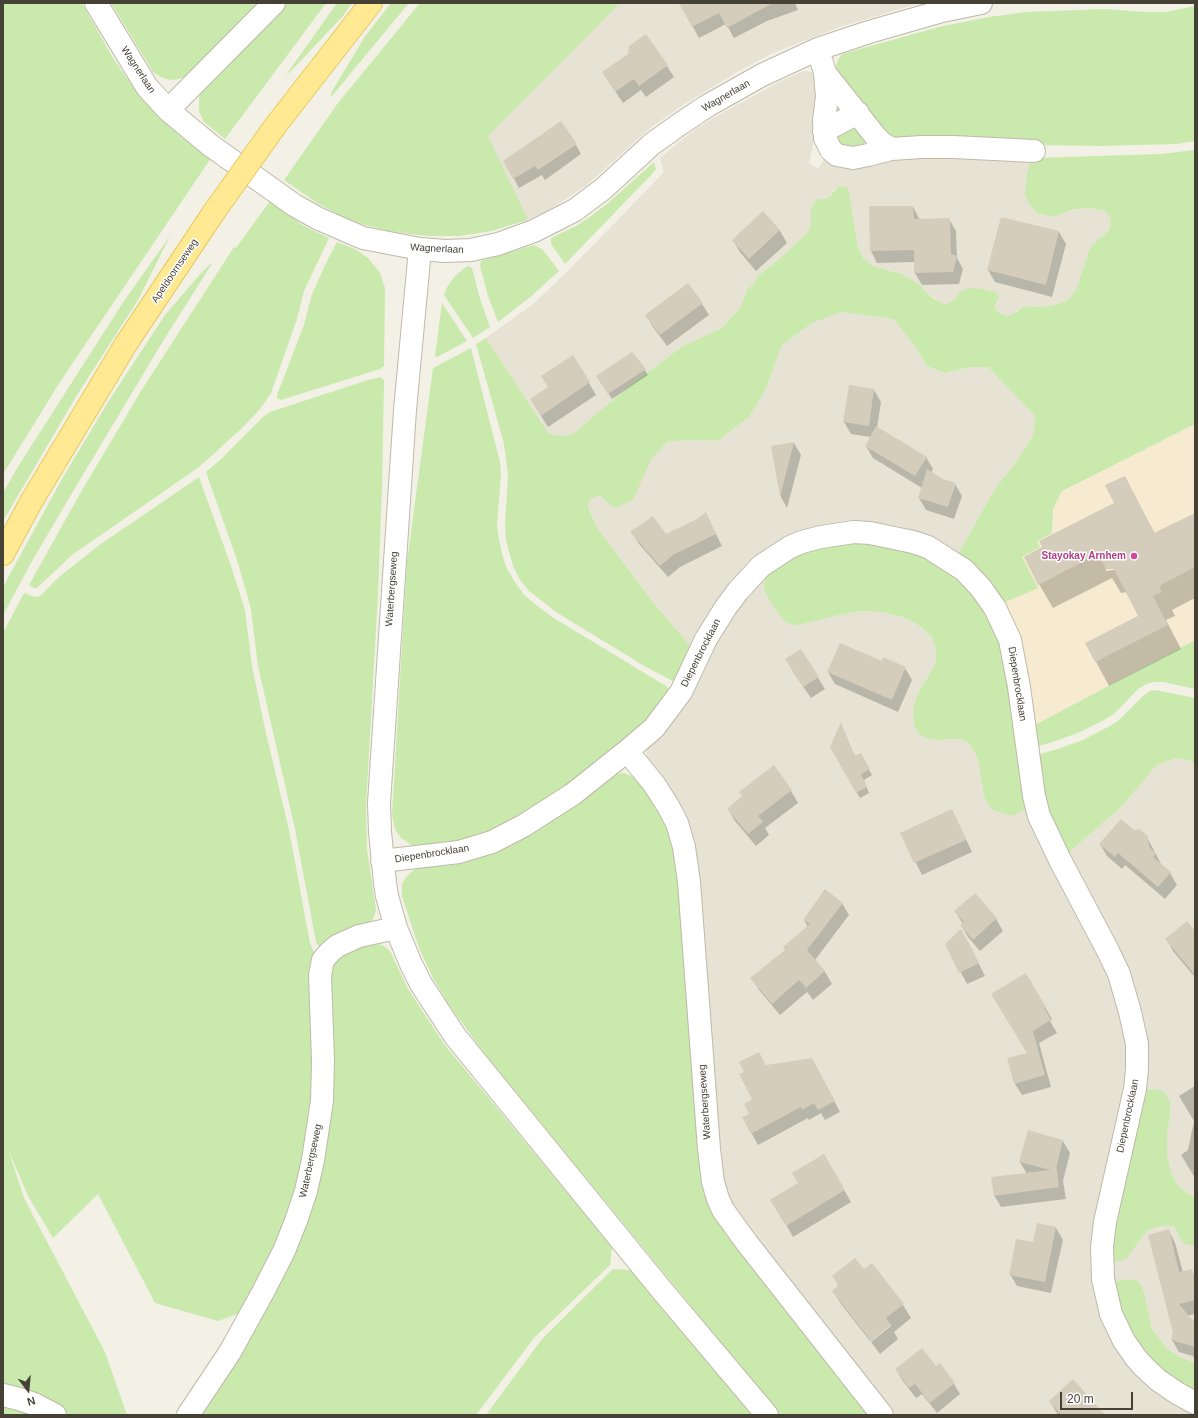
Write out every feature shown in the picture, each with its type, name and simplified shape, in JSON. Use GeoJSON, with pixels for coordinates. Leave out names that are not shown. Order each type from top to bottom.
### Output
{"type":"FeatureCollection","features":[{"type":"Feature","properties":{"kind":"main road","name":"Apeldoornseweg"},"geometry":{"type":"LineString","coordinates":[[3,554],[31,502],[126,344],[214,212],[276,125],[371,3]]}},
{"type":"Feature","properties":{"kind":"street","name":"Wagnerlaan"},"geometry":{"type":"LineString","coordinates":[[96,3],[147,87],[168,110],[210,145],[294,205],[317,218],[363,238],[420,249],[445,251],[471,250],[498,244],[525,235],[551,223],[575,210],[603,189],[652,144],[707,106],[762,75],[818,49],[869,32],[942,11],[981,3]]}},
{"type":"Feature","properties":{"kind":"street"},"geometry":{"type":"LineString","coordinates":[[168,110],[274,3]]}},
{"type":"Feature","properties":{"kind":"street"},"geometry":{"type":"LineString","coordinates":[[818,49],[825,73],[827,96],[824,121],[825,138],[831,150],[837,154],[853,158],[891,149],[953,147],[1034,152]]}},
{"type":"Feature","properties":{"kind":"street"},"geometry":{"type":"LineString","coordinates":[[825,73],[882,143],[891,149]]}},
{"type":"Feature","properties":{"kind":"street"},"geometry":{"type":"LineString","coordinates":[[824,131],[858,114]]}},
{"type":"Feature","properties":{"kind":"street","name":"Waterbergseweg"},"geometry":{"type":"LineString","coordinates":[[420,249],[405,410],[378,803],[382,861],[387,896],[396,928],[421,984],[455,1036],[665,1294],[767,1415]]}},
{"type":"Feature","properties":{"kind":"street","name":"Diepenbrocklaan"},"geometry":{"type":"LineString","coordinates":[[382,861],[459,852],[492,842],[523,826],[573,794],[654,728],[681,692],[715,622],[738,591],[760,566],[780,553],[802,542],[821,537],[854,532],[877,534],[902,539],[928,548],[946,558],[964,570],[981,588],[995,608],[1010,640],[1019,687],[1034,796],[1039,816],[1056,853],[1119,974],[1137,1044],[1135,1089],[1105,1222],[1102,1247],[1103,1279],[1111,1314],[1136,1358],[1158,1380],[1177,1393],[1195,1402]]}},
{"type":"Feature","properties":{"kind":"street","name":"Waterbergseweg"},"geometry":{"type":"LineString","coordinates":[[627,751],[654,784],[678,823],[688,864],[708,1149],[713,1182],[718,1199],[723,1210],[747,1243],[882,1415]]}},
{"type":"Feature","properties":{"kind":"street","name":"Waterbergseweg"},"geometry":{"type":"LineString","coordinates":[[188,1415],[230,1352],[260,1298],[284,1251],[306,1191],[316,1145],[322,1101],[323,1061],[320,975],[323,960],[337,946],[359,936],[396,928]]}},
{"type":"Feature","properties":{"kind":"street"},"geometry":{"type":"LineString","coordinates":[[3,1395],[19,1399],[55,1415]]}},
{"type":"Feature","properties":{"kind":"shaded area"},"geometry":{"type":"Polygon","coordinates":[[[578,3],[919,3],[837,28],[775,52],[739,71],[683,105],[650,128],[587,185],[546,212],[529,219],[503,214],[452,160],[578,3]]]}},
{"type":"Feature","properties":{"kind":"shaded area"},"geometry":{"type":"Polygon","coordinates":[[[803,71],[811,72],[817,79],[816,131],[809,163],[818,169],[825,158],[888,156],[1035,158],[1055,216],[1071,210],[1085,208],[1105,211],[1110,218],[1111,225],[1107,233],[1092,245],[1076,290],[1067,301],[1050,306],[1031,306],[1017,310],[1013,314],[1007,316],[1001,314],[995,309],[998,301],[997,293],[988,290],[976,288],[960,292],[955,299],[944,304],[927,293],[920,285],[893,271],[873,266],[863,258],[858,247],[849,192],[835,189],[827,199],[818,199],[811,215],[811,225],[808,232],[778,260],[758,276],[753,285],[748,288],[740,308],[722,328],[683,346],[633,383],[573,434],[561,436],[549,434],[486,338],[533,304],[570,269],[663,173],[660,158],[668,151],[689,134],[713,118],[777,83],[803,71]]]}},
{"type":"Feature","properties":{"kind":"shaded area"},"geometry":{"type":"Polygon","coordinates":[[[842,312],[893,319],[915,346],[927,366],[945,373],[971,367],[988,367],[1035,416],[1033,436],[1016,462],[994,490],[958,554],[919,532],[889,524],[873,523],[801,532],[692,648],[652,601],[596,526],[588,507],[589,500],[600,495],[608,503],[668,441],[719,440],[749,417],[765,391],[782,345],[812,323],[842,312]]]}},
{"type":"Feature","properties":{"kind":"shaded area"},"geometry":{"type":"Polygon","coordinates":[[[1195,424],[1195,640],[1033,726],[1003,603],[1037,588],[1021,557],[1040,547],[1037,541],[1052,533],[1053,509],[1062,491],[1195,424]]]}},
{"type":"Feature","properties":{"kind":"shaded area"},"geometry":{"type":"Polygon","coordinates":[[[766,574],[799,625],[861,611],[881,612],[906,618],[921,627],[931,636],[936,648],[936,663],[917,695],[937,740],[960,739],[969,743],[978,759],[984,796],[1029,808],[1111,976],[1128,1052],[1128,1071],[1098,1300],[1195,1413],[1195,1415],[890,1415],[724,1197],[646,753],[648,746],[722,626],[766,574]]]}},
{"type":"Feature","properties":{"kind":"shaded area"},"geometry":{"type":"Polygon","coordinates":[[[1176,758],[1191,761],[1195,766],[1195,1198],[1179,1186],[1172,1175],[1167,1155],[1167,1134],[1170,1117],[1169,1101],[1165,1093],[1145,1090],[1147,1071],[1067,854],[1120,808],[1157,765],[1176,758]]]}},
{"type":"Feature","properties":{"kind":"shaded area"},"geometry":{"type":"Polygon","coordinates":[[[1161,1226],[1174,1226],[1180,1239],[1195,1246],[1195,1363],[1176,1355],[1166,1347],[1152,1329],[1145,1296],[1114,1283],[1111,1261],[1126,1259],[1146,1232],[1161,1226]]]}},
{"type":"Feature","properties":{"kind":"green space"},"geometry":{"type":"Polygon","coordinates":[[[3,3],[82,3],[113,58],[140,97],[180,136],[201,153],[211,158],[60,382],[3,474],[3,3]]]}},
{"type":"Feature","properties":{"kind":"green space"},"geometry":{"type":"Polygon","coordinates":[[[111,3],[263,3],[191,75],[171,80],[162,78],[153,72],[111,3]]]}},
{"type":"Feature","properties":{"kind":"green space"},"geometry":{"type":"Polygon","coordinates":[[[285,3],[326,3],[225,139],[204,122],[199,111],[199,98],[203,87],[285,3]]]}},
{"type":"Feature","properties":{"kind":"green space"},"geometry":{"type":"Polygon","coordinates":[[[337,3],[352,3],[342,17],[286,75],[337,3]]]}},
{"type":"Feature","properties":{"kind":"green space"},"geometry":{"type":"Polygon","coordinates":[[[391,3],[409,3],[331,97],[331,93],[364,38],[391,3]]]}},
{"type":"Feature","properties":{"kind":"green space"},"geometry":{"type":"Polygon","coordinates":[[[420,3],[620,3],[488,136],[528,220],[491,231],[460,236],[427,236],[393,232],[361,224],[343,217],[317,203],[284,180],[338,103],[420,3]]]}},
{"type":"Feature","properties":{"kind":"green space"},"geometry":{"type":"Polygon","coordinates":[[[1195,6],[1195,141],[1176,144],[1102,146],[898,141],[887,135],[837,71],[836,66],[842,54],[943,26],[989,17],[1027,12],[1106,9],[1166,12],[1195,6]]]}},
{"type":"Feature","properties":{"kind":"green space"},"geometry":{"type":"Polygon","coordinates":[[[851,123],[865,137],[865,142],[862,146],[843,149],[834,133],[851,123]]]}},
{"type":"Feature","properties":{"kind":"green space"},"geometry":{"type":"Polygon","coordinates":[[[1195,150],[1195,424],[1062,491],[1053,509],[1052,533],[1037,541],[1040,547],[1022,557],[1038,588],[1003,603],[958,554],[994,490],[1016,462],[1033,436],[1035,416],[988,367],[971,367],[945,373],[927,366],[915,346],[893,319],[842,312],[812,323],[782,345],[765,391],[749,417],[719,440],[668,441],[651,459],[633,500],[615,508],[600,495],[589,500],[588,507],[596,526],[652,601],[692,648],[675,682],[646,667],[556,612],[529,591],[520,580],[513,566],[506,540],[505,525],[508,475],[504,444],[476,344],[486,338],[549,434],[561,436],[573,434],[633,383],[683,346],[722,328],[740,308],[748,288],[753,285],[758,276],[778,260],[808,232],[811,225],[811,208],[815,202],[818,199],[827,199],[839,186],[847,187],[858,247],[863,258],[873,266],[902,274],[920,285],[934,299],[944,304],[955,299],[960,292],[966,289],[976,288],[997,293],[999,298],[995,309],[1001,314],[1007,316],[1023,307],[1050,306],[1067,301],[1076,290],[1092,245],[1107,233],[1111,225],[1110,218],[1105,211],[1096,209],[1085,208],[1071,210],[1055,216],[1036,212],[1028,202],[1025,194],[1027,174],[1030,163],[1035,158],[1161,154],[1195,150]]]}},
{"type":"Feature","properties":{"kind":"green space"},"geometry":{"type":"Polygon","coordinates":[[[654,162],[656,169],[653,173],[565,264],[551,244],[551,238],[576,226],[591,216],[607,204],[654,162]]]}},
{"type":"Feature","properties":{"kind":"green space"},"geometry":{"type":"Polygon","coordinates":[[[270,201],[302,225],[329,238],[304,291],[296,322],[271,393],[260,409],[241,429],[199,467],[72,555],[37,588],[29,585],[81,492],[141,391],[234,247],[236,248],[270,201]]]}},
{"type":"Feature","properties":{"kind":"green space"},"geometry":{"type":"Polygon","coordinates":[[[170,236],[138,300],[77,395],[3,521],[3,493],[19,465],[124,301],[170,236]]]}},
{"type":"Feature","properties":{"kind":"green space"},"geometry":{"type":"Polygon","coordinates":[[[337,242],[355,249],[368,258],[380,273],[385,288],[384,366],[380,369],[281,400],[277,398],[277,395],[304,325],[312,294],[337,242]]]}},
{"type":"Feature","properties":{"kind":"green space"},"geometry":{"type":"Polygon","coordinates":[[[534,245],[543,250],[559,271],[529,298],[498,322],[488,296],[480,266],[481,261],[534,245]]]}},
{"type":"Feature","properties":{"kind":"green space"},"geometry":{"type":"Polygon","coordinates":[[[213,262],[163,341],[75,488],[32,561],[3,615],[3,587],[62,479],[110,399],[165,315],[202,272],[213,262]]]}},
{"type":"Feature","properties":{"kind":"green space"},"geometry":{"type":"Polygon","coordinates":[[[469,266],[472,268],[480,299],[490,327],[473,338],[444,295],[454,277],[469,266]]]}},
{"type":"Feature","properties":{"kind":"green space"},"geometry":{"type":"Polygon","coordinates":[[[442,303],[467,341],[437,357],[435,356],[442,303]]]}},
{"type":"Feature","properties":{"kind":"green space"},"geometry":{"type":"Polygon","coordinates":[[[471,348],[500,462],[501,474],[497,525],[502,554],[507,569],[524,595],[552,617],[666,686],[670,690],[641,727],[568,786],[504,826],[456,843],[414,847],[400,837],[395,829],[392,815],[407,562],[433,368],[471,348]]]}},
{"type":"Feature","properties":{"kind":"green space"},"geometry":{"type":"Polygon","coordinates":[[[381,377],[384,381],[382,487],[378,594],[366,806],[367,850],[376,910],[370,923],[322,951],[316,942],[295,829],[258,666],[251,609],[238,563],[206,472],[270,412],[381,377]]]}},
{"type":"Feature","properties":{"kind":"green space"},"geometry":{"type":"Polygon","coordinates":[[[199,477],[245,610],[252,666],[289,830],[310,943],[317,960],[318,1062],[301,1189],[246,1311],[218,1321],[155,1303],[98,1194],[53,1238],[28,1196],[8,1149],[24,1198],[105,1352],[127,1415],[3,1415],[3,633],[24,593],[38,597],[59,577],[98,546],[199,477]]]}},
{"type":"Feature","properties":{"kind":"green space"},"geometry":{"type":"Polygon","coordinates":[[[839,543],[869,543],[910,550],[948,569],[981,603],[1002,644],[1029,808],[1011,816],[991,809],[984,796],[978,759],[969,743],[960,739],[937,740],[926,738],[918,733],[914,725],[913,711],[917,695],[936,663],[936,648],[931,636],[921,627],[906,618],[881,612],[861,611],[799,625],[789,624],[775,609],[764,588],[766,574],[805,551],[839,543]]]}},
{"type":"Feature","properties":{"kind":"green space"},"geometry":{"type":"Polygon","coordinates":[[[1195,640],[1195,689],[1164,682],[1146,684],[1138,689],[1114,714],[1106,719],[1080,732],[1035,747],[1033,726],[1195,640]]]}},
{"type":"Feature","properties":{"kind":"green space"},"geometry":{"type":"Polygon","coordinates":[[[1155,690],[1195,698],[1195,766],[1191,761],[1176,758],[1157,765],[1120,808],[1067,854],[1053,824],[1043,792],[1037,755],[1083,740],[1110,726],[1119,720],[1143,696],[1150,691],[1155,690]]]}},
{"type":"Feature","properties":{"kind":"green space"},"geometry":{"type":"Polygon","coordinates":[[[624,773],[638,779],[650,790],[679,849],[704,1165],[874,1415],[780,1415],[487,1057],[449,1005],[433,978],[419,948],[402,896],[402,884],[406,877],[414,870],[614,774],[624,773]]]}},
{"type":"Feature","properties":{"kind":"green space"},"geometry":{"type":"Polygon","coordinates":[[[375,943],[382,945],[390,951],[408,989],[444,1044],[612,1247],[610,1265],[534,1338],[476,1415],[195,1415],[301,1223],[326,987],[332,962],[348,949],[375,943]]]}},
{"type":"Feature","properties":{"kind":"green space"},"geometry":{"type":"Polygon","coordinates":[[[1157,1089],[1165,1093],[1170,1101],[1167,1155],[1172,1175],[1179,1186],[1195,1198],[1195,1246],[1185,1244],[1180,1239],[1174,1226],[1161,1226],[1146,1232],[1126,1259],[1111,1261],[1115,1222],[1145,1090],[1157,1089]]]}},
{"type":"Feature","properties":{"kind":"green space"},"geometry":{"type":"Polygon","coordinates":[[[613,1269],[631,1270],[752,1415],[486,1415],[542,1339],[613,1269]]]}},
{"type":"Feature","properties":{"kind":"green space"},"geometry":{"type":"Polygon","coordinates":[[[1128,1279],[1135,1280],[1140,1283],[1145,1296],[1152,1329],[1166,1347],[1176,1355],[1195,1363],[1195,1390],[1164,1370],[1138,1343],[1119,1310],[1114,1283],[1128,1279]]]}},
{"type":"Feature","properties":{"kind":"building"},"geometry":{"type":"Polygon","coordinates":[[[679,3],[773,3],[727,28],[719,13],[692,27],[679,3]]]}},
{"type":"Feature","properties":{"kind":"building"},"geometry":{"type":"Polygon","coordinates":[[[646,34],[668,65],[639,86],[634,79],[615,92],[602,72],[628,54],[629,46],[646,34]]]}},
{"type":"Feature","properties":{"kind":"building"},"geometry":{"type":"Polygon","coordinates":[[[561,121],[577,144],[538,170],[535,166],[513,179],[503,161],[561,121]]]}},
{"type":"Feature","properties":{"kind":"building"},"geometry":{"type":"Polygon","coordinates":[[[869,206],[913,206],[914,219],[950,218],[951,254],[957,256],[953,272],[914,273],[914,250],[870,251],[869,206]]]}},
{"type":"Feature","properties":{"kind":"building"},"geometry":{"type":"Polygon","coordinates":[[[763,211],[780,230],[749,259],[732,240],[763,211]]]}},
{"type":"Feature","properties":{"kind":"building"},"geometry":{"type":"Polygon","coordinates":[[[1001,217],[1059,231],[1046,285],[987,270],[1001,217]]]}},
{"type":"Feature","properties":{"kind":"building"},"geometry":{"type":"Polygon","coordinates":[[[688,283],[703,303],[660,335],[645,315],[688,283]]]}},
{"type":"Feature","properties":{"kind":"building"},"geometry":{"type":"Polygon","coordinates":[[[632,352],[646,369],[608,394],[596,376],[632,352]]]}},
{"type":"Feature","properties":{"kind":"building"},"geometry":{"type":"Polygon","coordinates":[[[573,355],[590,382],[541,416],[530,399],[548,387],[541,376],[573,355]]]}},
{"type":"Feature","properties":{"kind":"building"},"geometry":{"type":"Polygon","coordinates":[[[849,385],[874,389],[869,426],[843,422],[849,385]]]}},
{"type":"Feature","properties":{"kind":"building"},"geometry":{"type":"Polygon","coordinates":[[[876,426],[927,457],[915,476],[865,446],[876,426]]]}},
{"type":"Feature","properties":{"kind":"building"},"geometry":{"type":"Polygon","coordinates":[[[794,442],[780,497],[771,446],[794,442]]]}},
{"type":"Feature","properties":{"kind":"building"},"geometry":{"type":"Polygon","coordinates":[[[927,469],[943,479],[956,483],[948,507],[918,498],[927,469]]]}},
{"type":"Feature","properties":{"kind":"building"},"geometry":{"type":"Polygon","coordinates":[[[1125,476],[1154,533],[1195,513],[1195,567],[1159,586],[1162,592],[1153,596],[1168,625],[1095,662],[1085,643],[1138,616],[1114,569],[1106,569],[1098,554],[1038,585],[1024,557],[1042,547],[1039,541],[1114,503],[1105,485],[1125,476]]]}},
{"type":"Feature","properties":{"kind":"building"},"geometry":{"type":"Polygon","coordinates":[[[706,512],[716,534],[673,555],[660,566],[630,532],[653,516],[666,534],[697,519],[706,512]]]}},
{"type":"Feature","properties":{"kind":"building"},"geometry":{"type":"Polygon","coordinates":[[[840,643],[882,661],[883,657],[906,667],[892,700],[827,672],[840,643]]]}},
{"type":"Feature","properties":{"kind":"building"},"geometry":{"type":"Polygon","coordinates":[[[801,649],[819,677],[803,687],[785,659],[801,649]]]}},
{"type":"Feature","properties":{"kind":"building"},"geometry":{"type":"Polygon","coordinates":[[[841,722],[854,756],[861,753],[870,769],[861,774],[867,787],[856,793],[830,747],[841,722]]]}},
{"type":"Feature","properties":{"kind":"building"},"geometry":{"type":"Polygon","coordinates":[[[774,765],[792,790],[758,816],[763,822],[748,834],[727,809],[742,796],[739,792],[774,765]]]}},
{"type":"Feature","properties":{"kind":"building"},"geometry":{"type":"Polygon","coordinates":[[[952,809],[966,840],[914,863],[900,833],[952,809]]]}},
{"type":"Feature","properties":{"kind":"building"},"geometry":{"type":"Polygon","coordinates":[[[1121,819],[1134,830],[1139,829],[1148,836],[1149,847],[1156,853],[1153,857],[1171,872],[1158,887],[1118,853],[1115,857],[1099,844],[1121,819]]]}},
{"type":"Feature","properties":{"kind":"building"},"geometry":{"type":"Polygon","coordinates":[[[825,889],[843,903],[807,950],[825,971],[806,988],[799,980],[772,1004],[750,978],[785,950],[783,947],[810,924],[803,920],[825,889]]]}},
{"type":"Feature","properties":{"kind":"building"},"geometry":{"type":"Polygon","coordinates":[[[975,893],[997,918],[973,940],[960,925],[964,922],[954,911],[975,893]]]}},
{"type":"Feature","properties":{"kind":"building"},"geometry":{"type":"Polygon","coordinates":[[[1187,921],[1195,931],[1195,975],[1165,939],[1187,921]]]}},
{"type":"Feature","properties":{"kind":"building"},"geometry":{"type":"Polygon","coordinates":[[[961,929],[979,963],[959,973],[945,944],[961,929]]]}},
{"type":"Feature","properties":{"kind":"building"},"geometry":{"type":"Polygon","coordinates":[[[1026,973],[1046,1007],[1044,1008],[1051,1020],[1033,1031],[1045,1075],[1014,1084],[1007,1058],[1027,1053],[991,994],[1026,973]]]}},
{"type":"Feature","properties":{"kind":"building"},"geometry":{"type":"Polygon","coordinates":[[[759,1052],[766,1065],[812,1058],[835,1101],[818,1110],[814,1103],[802,1110],[801,1107],[751,1134],[742,1117],[749,1114],[744,1104],[752,1099],[739,1074],[744,1072],[739,1062],[759,1052]]]}},
{"type":"Feature","properties":{"kind":"building"},"geometry":{"type":"Polygon","coordinates":[[[1028,1130],[1063,1140],[1056,1169],[1059,1187],[994,1196],[991,1177],[1051,1170],[1019,1162],[1028,1130]]]}},
{"type":"Feature","properties":{"kind":"building"},"geometry":{"type":"Polygon","coordinates":[[[824,1154],[845,1190],[786,1226],[770,1200],[798,1183],[792,1173],[824,1154]]]}},
{"type":"Feature","properties":{"kind":"building"},"geometry":{"type":"Polygon","coordinates":[[[1037,1223],[1056,1227],[1045,1282],[1009,1275],[1016,1239],[1033,1242],[1037,1223]]]}},
{"type":"Feature","properties":{"kind":"building"},"geometry":{"type":"Polygon","coordinates":[[[1169,1229],[1179,1272],[1192,1269],[1195,1283],[1195,1300],[1179,1304],[1195,1323],[1195,1347],[1171,1340],[1173,1333],[1148,1235],[1169,1229]]]}},
{"type":"Feature","properties":{"kind":"building"},"geometry":{"type":"Polygon","coordinates":[[[855,1258],[864,1269],[872,1263],[904,1304],[886,1318],[891,1325],[871,1341],[832,1291],[839,1285],[832,1276],[855,1258]]]}},
{"type":"Feature","properties":{"kind":"building"},"geometry":{"type":"Polygon","coordinates":[[[922,1348],[936,1366],[940,1363],[955,1383],[930,1403],[915,1384],[909,1388],[895,1369],[922,1348]]]}},
{"type":"Feature","properties":{"kind":"building"},"geometry":{"type":"Polygon","coordinates":[[[1073,1379],[1105,1415],[1061,1415],[1049,1401],[1073,1379]]]}},
{"type":"Feature","properties":{"kind":"place","name":"Stayokay Arnhem"},"geometry":{"type":"Point","coordinates":[1134,556]}}]}
